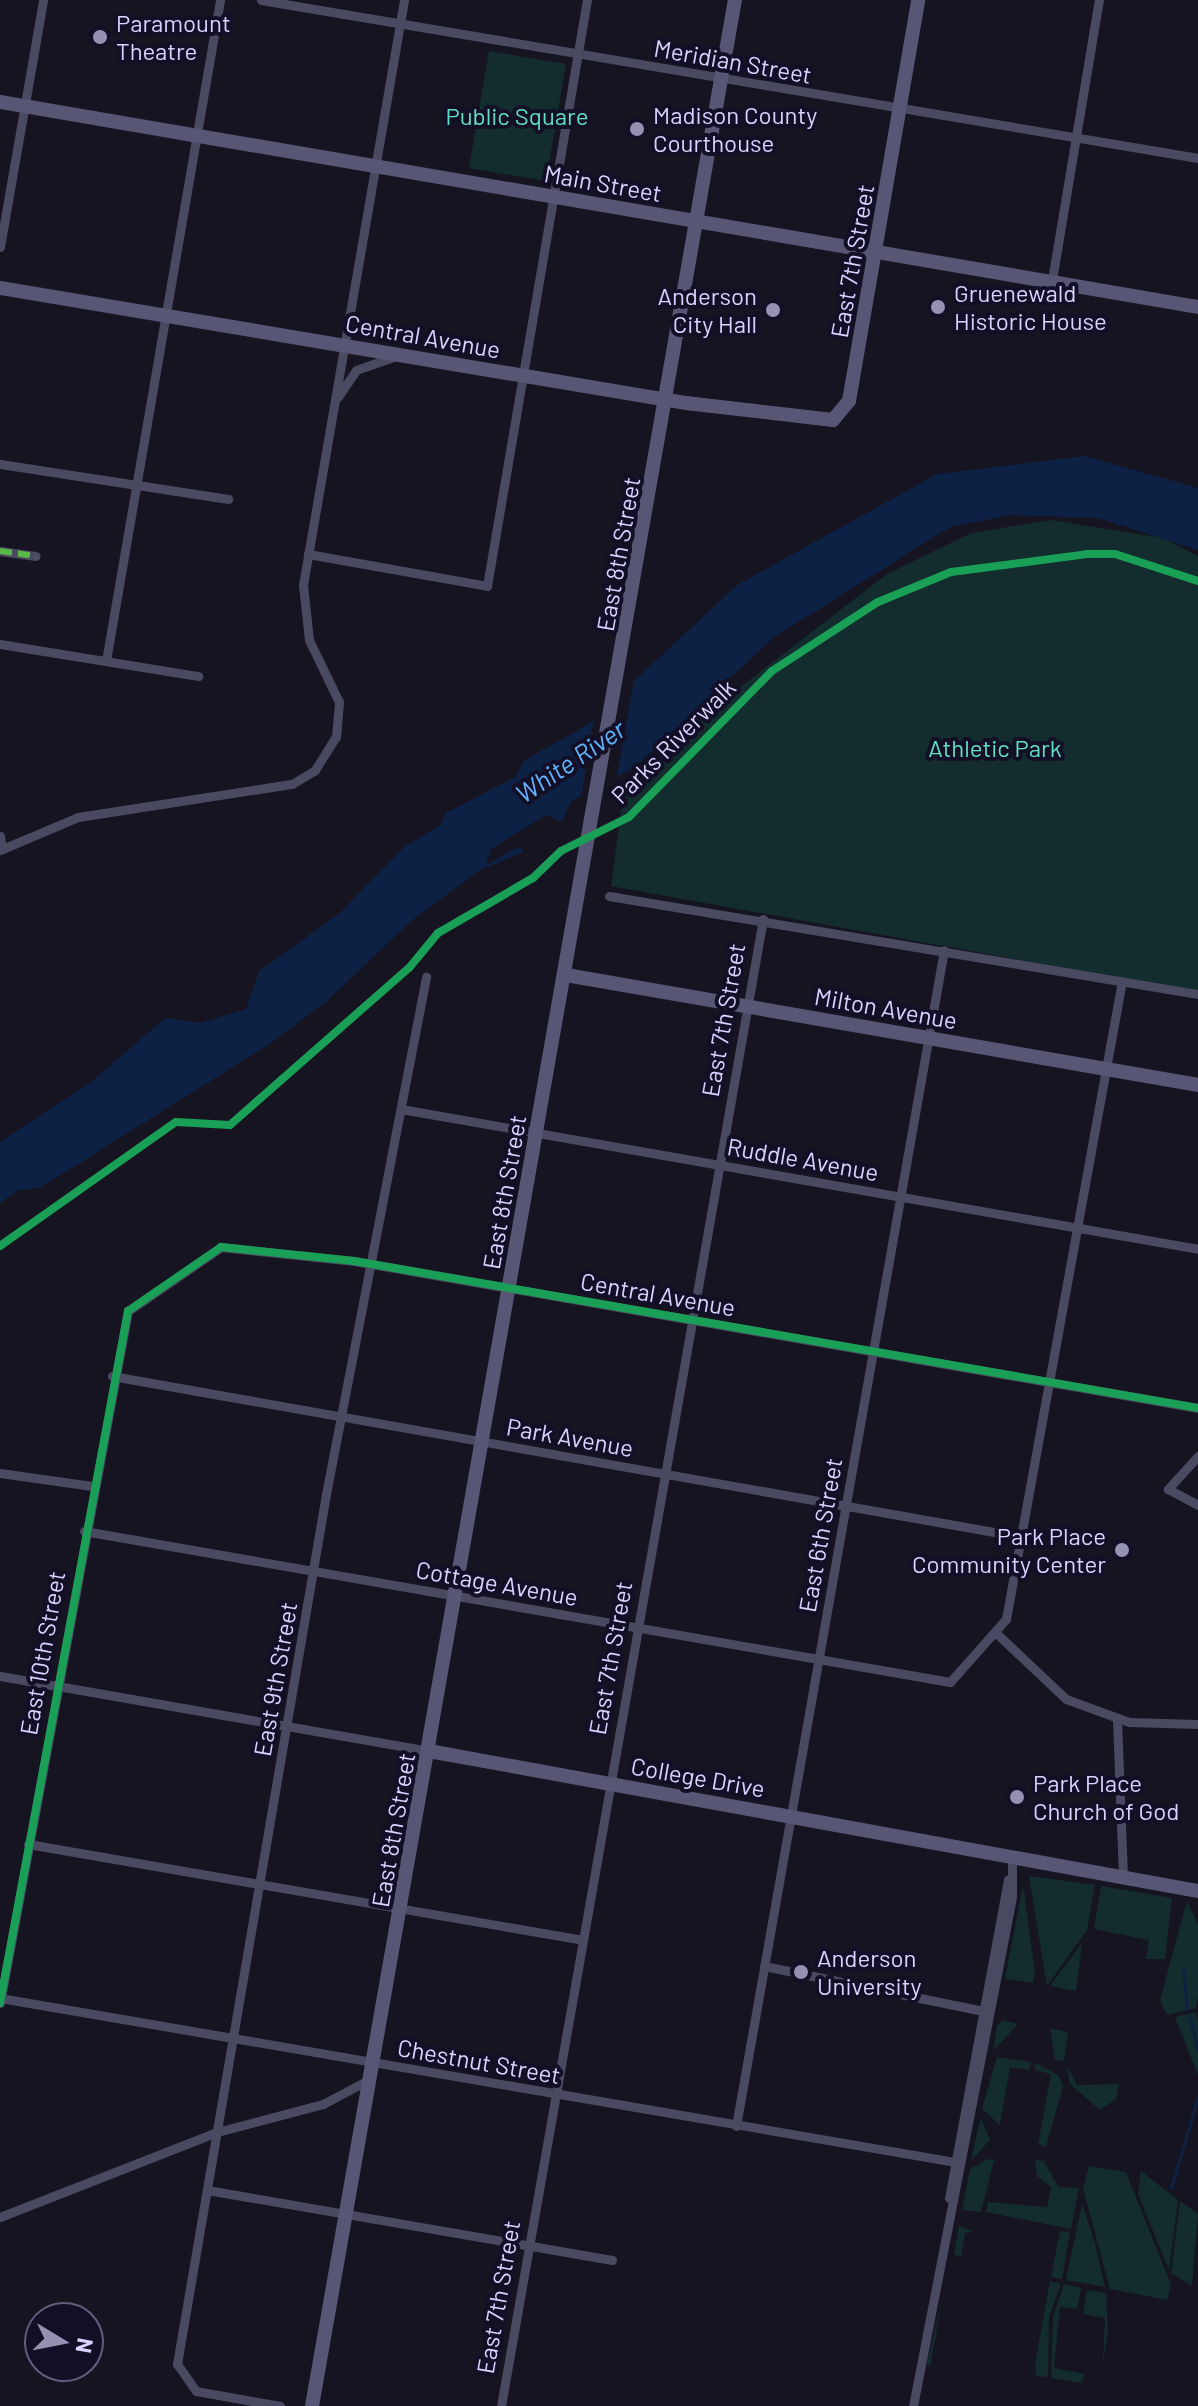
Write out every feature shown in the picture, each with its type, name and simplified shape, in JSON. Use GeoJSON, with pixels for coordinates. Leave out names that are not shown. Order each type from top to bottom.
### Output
{"type":"FeatureCollection","features":[{"type":"Feature","properties":{"kind":"main road","name":"East 8th Street"},"geometry":{"type":"LineString","coordinates":[[312,2406],[667,406],[735,0]]}},
{"type":"Feature","properties":{"kind":"main road","name":"East 7th Street"},"geometry":{"type":"LineString","coordinates":[[838,417],[849,401],[878,252],[918,0]]}},
{"type":"Feature","properties":{"kind":"main road","name":"Main Street"},"geometry":{"type":"LineString","coordinates":[[0,102],[1198,307]]}},
{"type":"Feature","properties":{"kind":"main road","name":"Central Avenue"},"geometry":{"type":"LineString","coordinates":[[0,288],[523,375],[667,406],[823,423],[838,417]]}},
{"type":"Feature","properties":{"kind":"main road","name":"Milton Avenue"},"geometry":{"type":"LineString","coordinates":[[566,975],[1198,1085]]}},
{"type":"Feature","properties":{"kind":"main road","name":"College Drive"},"geometry":{"type":"LineString","coordinates":[[429,1751],[1198,1891]]}},
{"type":"Feature","properties":{"kind":"street"},"geometry":{"type":"LineString","coordinates":[[0,247],[43,0]]}},
{"type":"Feature","properties":{"kind":"street"},"geometry":{"type":"LineString","coordinates":[[106,661],[220,0]]}},
{"type":"Feature","properties":{"kind":"street","name":"Meridian Street"},"geometry":{"type":"LineString","coordinates":[[261,0],[1076,140],[1198,158]]}},
{"type":"Feature","properties":{"kind":"street"},"geometry":{"type":"LineString","coordinates":[[0,836],[1,850],[78,817],[288,785],[315,770],[336,737],[340,715],[303,618],[308,554],[404,0]]}},
{"type":"Feature","properties":{"kind":"street"},"geometry":{"type":"LineString","coordinates":[[308,554],[487,586],[587,0]]}},
{"type":"Feature","properties":{"kind":"street"},"geometry":{"type":"LineString","coordinates":[[1052,280],[1099,0]]}},
{"type":"Feature","properties":{"kind":"street"},"geometry":{"type":"LineString","coordinates":[[331,420],[356,370],[415,356]]}},
{"type":"Feature","properties":{"kind":"street"},"geometry":{"type":"LineString","coordinates":[[0,464],[228,499]]}},
{"type":"Feature","properties":{"kind":"street"},"geometry":{"type":"LineString","coordinates":[[0,551],[36,556]]}},
{"type":"Feature","properties":{"kind":"street"},"geometry":{"type":"LineString","coordinates":[[0,644],[198,676]]}},
{"type":"Feature","properties":{"kind":"street"},"geometry":{"type":"LineString","coordinates":[[609,896],[763,919],[1198,994]]}},
{"type":"Feature","properties":{"kind":"street","name":"East 7th Street"},"geometry":{"type":"LineString","coordinates":[[501,2406],[763,919]]}},
{"type":"Feature","properties":{"kind":"street","name":"East 6th Street"},"geometry":{"type":"LineString","coordinates":[[736,2126],[944,950]]}},
{"type":"Feature","properties":{"kind":"street","name":"East 9th Street"},"geometry":{"type":"LineString","coordinates":[[280,2406],[188,2386],[177,2364],[314,1571],[426,977]]}},
{"type":"Feature","properties":{"kind":"street"},"geometry":{"type":"LineString","coordinates":[[1122,981],[1010,1601],[995,1632],[1066,1699],[1117,1720],[1198,1724]]}},
{"type":"Feature","properties":{"kind":"street","name":"Ruddle Avenue"},"geometry":{"type":"LineString","coordinates":[[401,1109],[1198,1249]]}},
{"type":"Feature","properties":{"kind":"street","name":"Central Avenue"},"geometry":{"type":"LineString","coordinates":[[128,1311],[228,1245],[370,1264],[1198,1408]]}},
{"type":"Feature","properties":{"kind":"street","name":"East 10th Street"},"geometry":{"type":"LineString","coordinates":[[0,1999],[112,1376],[128,1311]]}},
{"type":"Feature","properties":{"kind":"street","name":"Park Avenue"},"geometry":{"type":"LineString","coordinates":[[112,1376],[1022,1537]]}},
{"type":"Feature","properties":{"kind":"street"},"geometry":{"type":"LineString","coordinates":[[1198,1456],[1168,1489],[1198,1505]]}},
{"type":"Feature","properties":{"kind":"street"},"geometry":{"type":"LineString","coordinates":[[0,1473],[92,1486]]}},
{"type":"Feature","properties":{"kind":"street","name":"Cottage Avenue"},"geometry":{"type":"LineString","coordinates":[[84,1531],[950,1682],[995,1632]]}},
{"type":"Feature","properties":{"kind":"street","name":"College Drive"},"geometry":{"type":"LineString","coordinates":[[0,1676],[429,1751]]}},
{"type":"Feature","properties":{"kind":"street"},"geometry":{"type":"LineString","coordinates":[[1117,1720],[1123,1876]]}},
{"type":"Feature","properties":{"kind":"street"},"geometry":{"type":"LineString","coordinates":[[28,1844],[583,1940]]}},
{"type":"Feature","properties":{"kind":"street"},"geometry":{"type":"LineString","coordinates":[[913,2406],[1012,1855]]}},
{"type":"Feature","properties":{"kind":"street"},"geometry":{"type":"LineString","coordinates":[[764,1966],[985,2012]]}},
{"type":"Feature","properties":{"kind":"street","name":"Chestnut Street"},"geometry":{"type":"LineString","coordinates":[[0,1999],[950,2161]]}},
{"type":"Feature","properties":{"kind":"street"},"geometry":{"type":"LineString","coordinates":[[0,2217],[217,2132],[323,2104],[370,2079]]}},
{"type":"Feature","properties":{"kind":"street"},"geometry":{"type":"LineString","coordinates":[[207,2190],[612,2260]]}},
{"type":"Feature","properties":{"kind":"green space","name":"Public Square"},"geometry":{"type":"Polygon","coordinates":[[[489,51],[566,64],[546,181],[469,168],[489,51]]]}},
{"type":"Feature","properties":{"kind":"green space","name":"Athletic Park"},"geometry":{"type":"Polygon","coordinates":[[[1051,520],[1163,538],[1198,556],[1198,992],[611,886],[623,797],[674,738],[887,574],[971,533],[1051,520]]]}},
{"type":"Feature","properties":{"kind":"green space"},"geometry":{"type":"Polygon","coordinates":[[[1029,1876],[1095,1885],[1087,1930],[1047,1986],[1029,1876]]]}},
{"type":"Feature","properties":{"kind":"green space"},"geometry":{"type":"Polygon","coordinates":[[[1023,1884],[1035,1974],[1033,1983],[1005,1979],[1023,1884]]]}},
{"type":"Feature","properties":{"kind":"green space"},"geometry":{"type":"Polygon","coordinates":[[[1101,1886],[1172,1898],[1165,1959],[1146,1959],[1149,1940],[1094,1929],[1101,1886]]]}},
{"type":"Feature","properties":{"kind":"green space"},"geometry":{"type":"Polygon","coordinates":[[[1187,1901],[1198,1925],[1196,2008],[1167,2015],[1160,2000],[1187,1901]]]}},
{"type":"Feature","properties":{"kind":"green space"},"geometry":{"type":"Polygon","coordinates":[[[1082,1943],[1076,1991],[1050,1986],[1061,1971],[1082,1943]]]}},
{"type":"Feature","properties":{"kind":"green space"},"geometry":{"type":"Polygon","coordinates":[[[1196,2012],[1198,2021],[1198,2075],[1175,2017],[1196,2012]]]}},
{"type":"Feature","properties":{"kind":"green space"},"geometry":{"type":"Polygon","coordinates":[[[1003,2020],[1018,2024],[993,2051],[997,2026],[1003,2020]]]}},
{"type":"Feature","properties":{"kind":"green space"},"geometry":{"type":"Polygon","coordinates":[[[1050,2028],[1068,2032],[1064,2061],[1055,2060],[1050,2028]]]}},
{"type":"Feature","properties":{"kind":"green space"},"geometry":{"type":"Polygon","coordinates":[[[997,2057],[1031,2062],[1029,2070],[1010,2067],[1000,2125],[982,2109],[997,2057]]]}},
{"type":"Feature","properties":{"kind":"green space"},"geometry":{"type":"Polygon","coordinates":[[[1036,2063],[1058,2075],[1063,2086],[1046,2147],[1038,2145],[1051,2074],[1034,2070],[1036,2063]]]}},
{"type":"Feature","properties":{"kind":"green space"},"geometry":{"type":"Polygon","coordinates":[[[1067,2066],[1077,2085],[1119,2084],[1116,2099],[1100,2110],[1070,2084],[1067,2066]]]}},
{"type":"Feature","properties":{"kind":"green space"},"geometry":{"type":"Polygon","coordinates":[[[981,2118],[990,2140],[971,2161],[976,2136],[981,2118]]]}},
{"type":"Feature","properties":{"kind":"green space"},"geometry":{"type":"Polygon","coordinates":[[[988,2159],[994,2160],[981,2212],[962,2210],[970,2169],[988,2159]]]}},
{"type":"Feature","properties":{"kind":"green space"},"geometry":{"type":"Polygon","coordinates":[[[1035,2160],[1044,2161],[1058,2187],[1079,2188],[1071,2229],[986,2212],[988,2202],[1047,2207],[1051,2187],[1037,2176],[1035,2160]]]}},
{"type":"Feature","properties":{"kind":"green space"},"geometry":{"type":"Polygon","coordinates":[[[1089,2166],[1126,2172],[1171,2285],[1167,2300],[1110,2289],[1083,2188],[1089,2166]]]}},
{"type":"Feature","properties":{"kind":"green space"},"geometry":{"type":"Polygon","coordinates":[[[1141,2171],[1178,2200],[1169,2270],[1138,2194],[1141,2171]]]}},
{"type":"Feature","properties":{"kind":"green space"},"geometry":{"type":"Polygon","coordinates":[[[1180,2201],[1198,2214],[1192,2286],[1171,2273],[1180,2201]]]}},
{"type":"Feature","properties":{"kind":"green space"},"geometry":{"type":"Polygon","coordinates":[[[1082,2204],[1095,2243],[1105,2287],[1066,2280],[1082,2204]]]}},
{"type":"Feature","properties":{"kind":"green space"},"geometry":{"type":"Polygon","coordinates":[[[959,2225],[973,2232],[965,2233],[961,2256],[954,2255],[959,2225]]]}},
{"type":"Feature","properties":{"kind":"green space"},"geometry":{"type":"Polygon","coordinates":[[[1060,2231],[1070,2232],[1062,2279],[1051,2277],[1060,2231]]]}},
{"type":"Feature","properties":{"kind":"green space"},"geometry":{"type":"Polygon","coordinates":[[[1050,2281],[1061,2284],[1049,2317],[1048,2377],[1036,2376],[1035,2364],[1050,2281]]]}},
{"type":"Feature","properties":{"kind":"green space"},"geometry":{"type":"Polygon","coordinates":[[[1064,2284],[1081,2288],[1077,2309],[1060,2307],[1054,2368],[1084,2374],[1082,2383],[1051,2378],[1053,2317],[1064,2284]]]}},
{"type":"Feature","properties":{"kind":"green space"},"geometry":{"type":"Polygon","coordinates":[[[1087,2290],[1106,2293],[1108,2331],[1103,2364],[1105,2318],[1083,2314],[1087,2290]]]}},
{"type":"Feature","properties":{"kind":"green space"},"geometry":{"type":"Polygon","coordinates":[[[943,2295],[930,2367],[927,2363],[943,2295]]]}},
{"type":"Feature","properties":{"kind":"water","name":"White River"},"geometry":{"type":"Polygon","coordinates":[[[1085,456],[1198,488],[1198,550],[1098,518],[1011,515],[950,527],[773,638],[635,767],[571,801],[562,822],[546,815],[491,849],[486,865],[519,846],[524,852],[480,870],[410,922],[327,1001],[268,1045],[40,1188],[19,1190],[0,1203],[0,1142],[91,1082],[165,1018],[200,1023],[246,1009],[259,971],[340,913],[404,847],[441,825],[446,813],[515,777],[525,760],[587,725],[737,585],[937,474],[1085,456]]]}},
{"type":"Feature","properties":{"kind":"pier"},"geometry":{"type":"Polygon","coordinates":[[[635,673],[616,782],[580,804],[595,712],[635,673]]]}},
{"type":"Feature","properties":{"kind":"waterway"},"geometry":{"type":"LineString","coordinates":[[1183,1968],[1187,2010]]}},
{"type":"Feature","properties":{"kind":"waterway"},"geometry":{"type":"LineString","coordinates":[[1189,2018],[1198,2049]]}},
{"type":"Feature","properties":{"kind":"waterway"},"geometry":{"type":"LineString","coordinates":[[1171,2188],[1198,2097]]}},
{"type":"Feature","properties":{"kind":"marked path"},"geometry":{"type":"LineString","coordinates":[[0,551],[36,556]]}},
{"type":"Feature","properties":{"kind":"cycle path","name":"Parks Riverwalk"},"geometry":{"type":"LineString","coordinates":[[0,1246],[176,1122],[230,1125],[409,968],[438,933],[533,878],[561,851],[629,817],[772,671],[878,602],[951,572],[1087,554],[1115,554],[1198,581]]}},
{"type":"Feature","properties":{"kind":"cycle path"},"geometry":{"type":"LineString","coordinates":[[0,2003],[128,1311],[221,1247],[354,1261],[1198,1408]]}},
{"type":"Feature","properties":{"kind":"place","name":"Paramount Theatre"},"geometry":{"type":"Point","coordinates":[100,37]}},
{"type":"Feature","properties":{"kind":"place","name":"Madison County Courthouse"},"geometry":{"type":"Point","coordinates":[637,129]}},
{"type":"Feature","properties":{"kind":"place","name":"Gruenewald Historic House"},"geometry":{"type":"Point","coordinates":[938,307]}},
{"type":"Feature","properties":{"kind":"place","name":"Anderson City Hall"},"geometry":{"type":"Point","coordinates":[773,310]}},
{"type":"Feature","properties":{"kind":"place","name":"Park Place Community Center"},"geometry":{"type":"Point","coordinates":[1122,1550]}},
{"type":"Feature","properties":{"kind":"place","name":"Park Place Church of God"},"geometry":{"type":"Point","coordinates":[1017,1797]}},
{"type":"Feature","properties":{"kind":"place","name":"Anderson University"},"geometry":{"type":"Point","coordinates":[801,1972]}}]}
